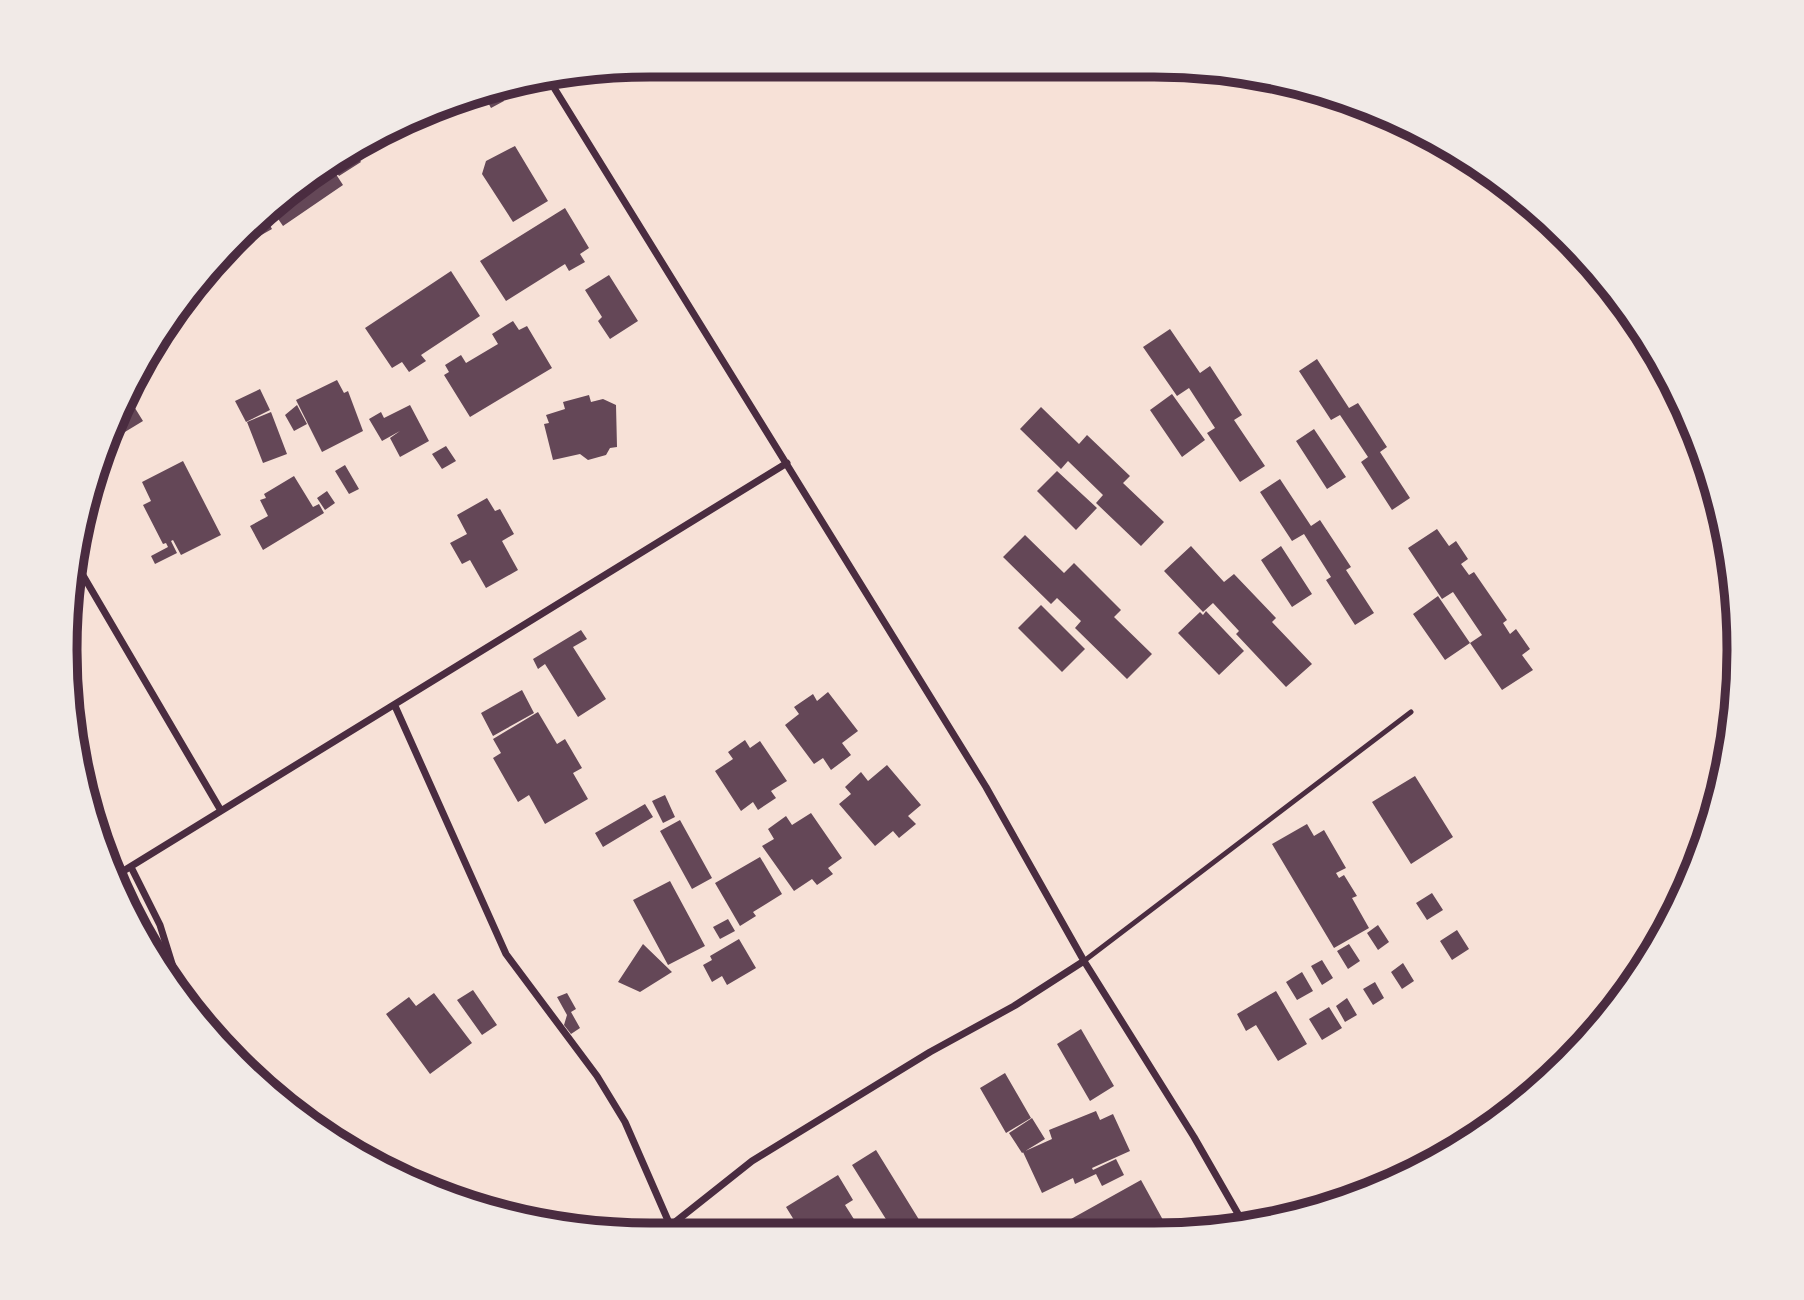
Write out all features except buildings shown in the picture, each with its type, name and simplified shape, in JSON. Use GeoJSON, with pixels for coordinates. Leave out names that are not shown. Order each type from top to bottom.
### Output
{"type":"FeatureCollection","features":[{"type":"Feature","properties":{"kind":"street"},"geometry":{"type":"LineString","coordinates":[[553,86],[986,787],[1084,961],[1194,1137],[1239,1216]]}},
{"type":"Feature","properties":{"kind":"street"},"geometry":{"type":"LineString","coordinates":[[122,872],[220,809],[395,706],[787,463]]}},
{"type":"Feature","properties":{"kind":"street"},"geometry":{"type":"LineString","coordinates":[[82,574],[220,809]]}},
{"type":"Feature","properties":{"kind":"street"},"geometry":{"type":"LineString","coordinates":[[395,706],[506,954],[597,1076],[625,1122],[669,1223]]}},
{"type":"Feature","properties":{"kind":"street"},"geometry":{"type":"LineString","coordinates":[[131,867],[160,925],[173,966]]}},
{"type":"Feature","properties":{"kind":"street"},"geometry":{"type":"LineString","coordinates":[[673,1223],[752,1161],[930,1052],[1014,1006],[1084,961]]}},
{"type":"Feature","properties":{"kind":"lane"},"geometry":{"type":"LineString","coordinates":[[1084,961],[1411,712]]}}]}
